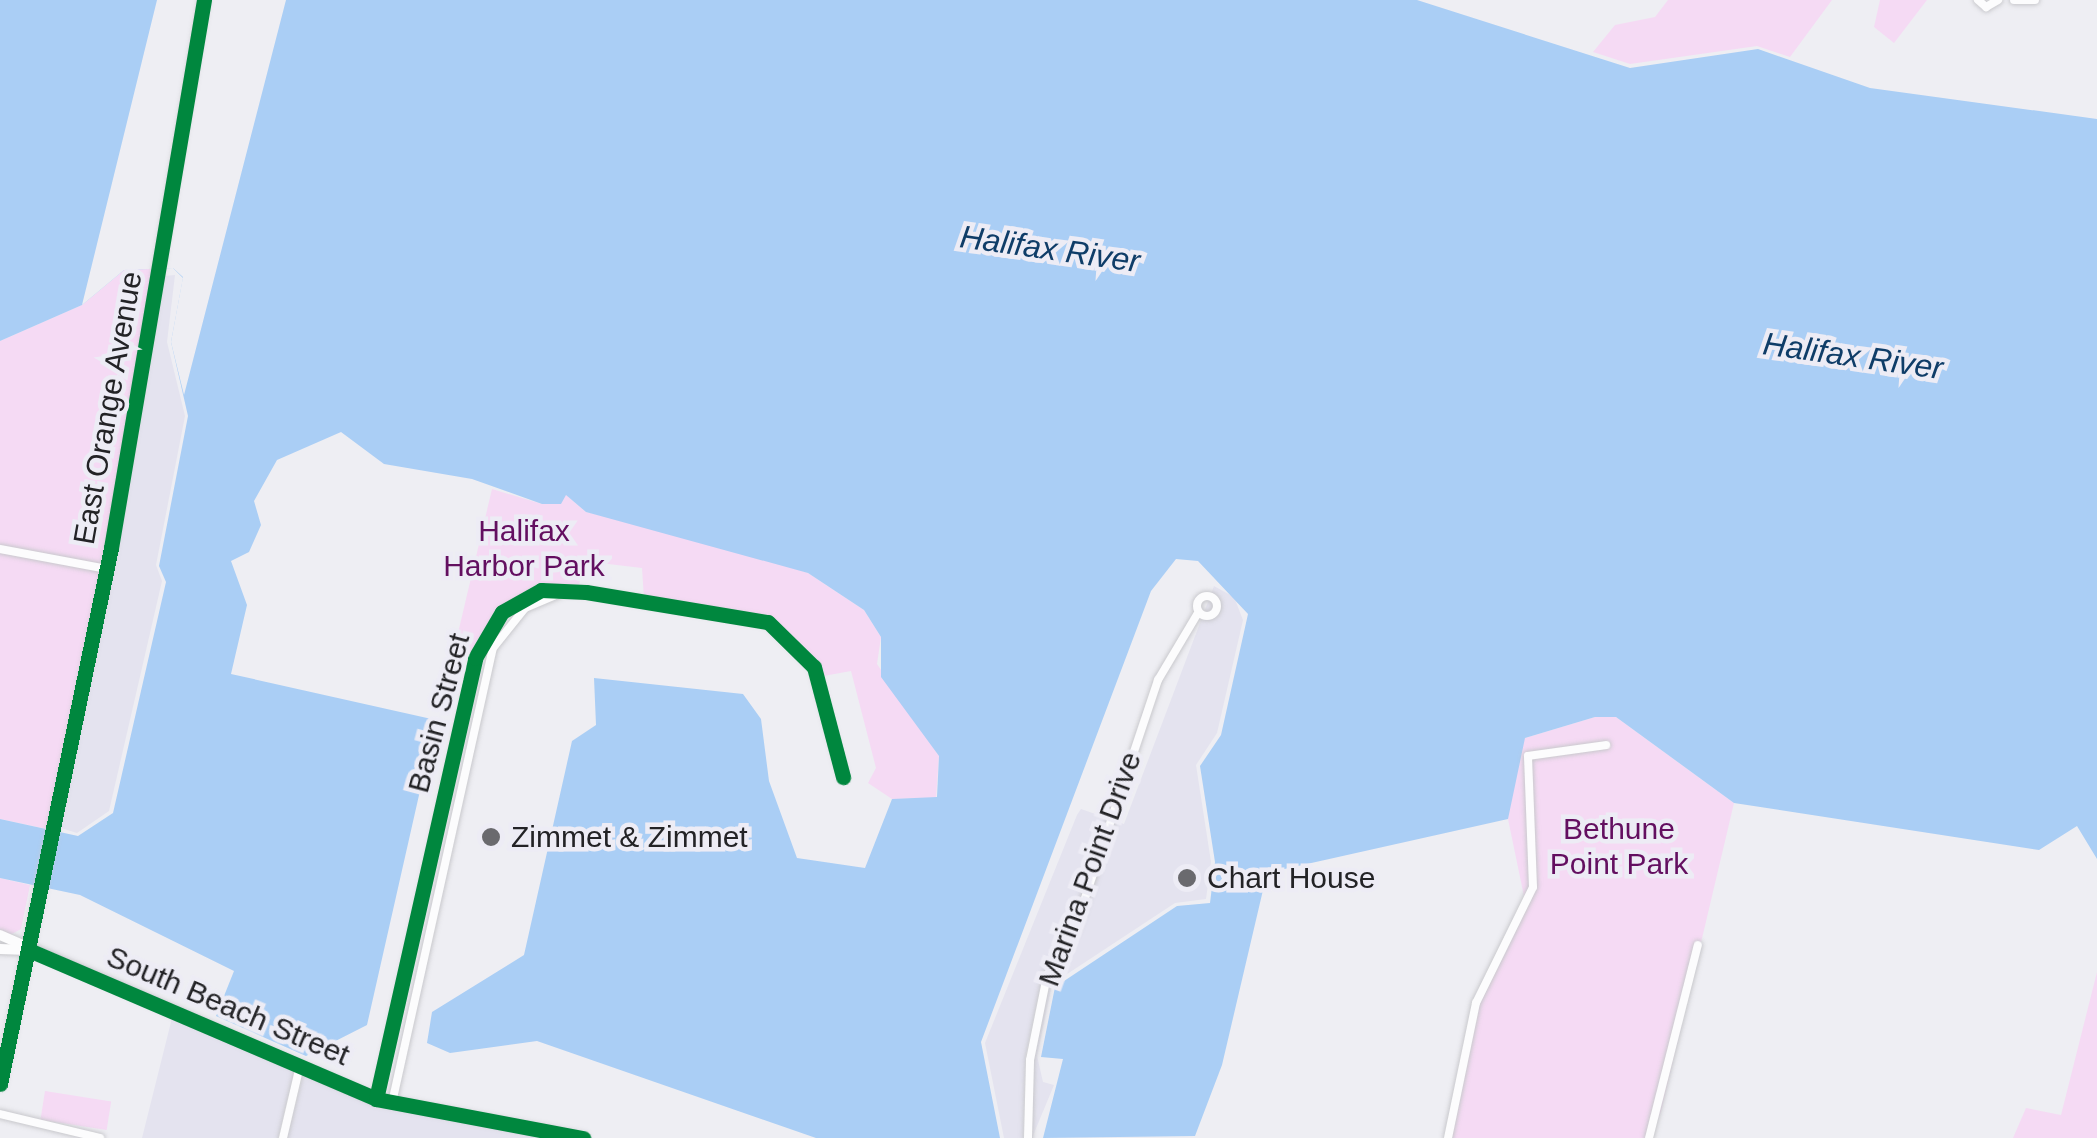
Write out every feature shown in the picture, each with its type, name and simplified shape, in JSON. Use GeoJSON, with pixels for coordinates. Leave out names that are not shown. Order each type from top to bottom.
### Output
{"type":"FeatureCollection","features":[{"type":"Feature","properties":{"kind":"street","name":"East Orange Avenue"},"geometry":{"type":"LineString","coordinates":[[0,1084],[58,824],[126,470],[204,0]]}},
{"type":"Feature","properties":{"kind":"street"},"geometry":{"type":"LineString","coordinates":[[1978,0],[1986,7],[1998,0]]}},
{"type":"Feature","properties":{"kind":"street"},"geometry":{"type":"LineString","coordinates":[[2014,0],[2035,0]]}},
{"type":"Feature","properties":{"kind":"street"},"geometry":{"type":"LineString","coordinates":[[0,550],[107,569]]}},
{"type":"Feature","properties":{"kind":"street","name":"Basin Street"},"geometry":{"type":"LineString","coordinates":[[376,1098],[475,658],[502,612],[541,590],[749,614],[786,634],[814,667],[843,776]]}},
{"type":"Feature","properties":{"kind":"street","name":"Basin Street"},"geometry":{"type":"LineString","coordinates":[[392,1103],[488,662],[510,620],[566,591]]}},
{"type":"Feature","properties":{"kind":"street","name":"Marina Point Drive"},"geometry":{"type":"LineString","coordinates":[[1028,1138],[1030,1060],[1047,976],[1075,928],[1158,680],[1198,613]]}},
{"type":"Feature","properties":{"kind":"street"},"geometry":{"type":"LineString","coordinates":[[475,658],[488,662]]}},
{"type":"Feature","properties":{"kind":"street"},"geometry":{"type":"LineString","coordinates":[[458,732],[472,734]]}},
{"type":"Feature","properties":{"kind":"street"},"geometry":{"type":"LineString","coordinates":[[1448,1138],[1476,1003],[1533,887],[1528,756],[1606,745]]}},
{"type":"Feature","properties":{"kind":"street"},"geometry":{"type":"LineString","coordinates":[[442,808],[455,810]]}},
{"type":"Feature","properties":{"kind":"street"},"geometry":{"type":"LineString","coordinates":[[431,857],[444,860]]}},
{"type":"Feature","properties":{"kind":"street","name":"South Beach Street"},"geometry":{"type":"LineString","coordinates":[[0,935],[300,1070],[376,1098],[584,1138]]}},
{"type":"Feature","properties":{"kind":"street"},"geometry":{"type":"LineString","coordinates":[[1649,1138],[1698,944]]}},
{"type":"Feature","properties":{"kind":"street","name":"South Beach Street"},"geometry":{"type":"LineString","coordinates":[[0,949],[30,950]]}},
{"type":"Feature","properties":{"kind":"street"},"geometry":{"type":"LineString","coordinates":[[407,962],[421,965]]}},
{"type":"Feature","properties":{"kind":"street"},"geometry":{"type":"LineString","coordinates":[[282,1138],[300,1070]]}},
{"type":"Feature","properties":{"kind":"street"},"geometry":{"type":"LineString","coordinates":[[0,1114],[100,1138]]}},
{"type":"Feature","properties":{"kind":"shaded area"},"geometry":{"type":"Polygon","coordinates":[[[175,275],[167,342],[185,416],[156,565],[162,581],[109,811],[77,833],[61,828],[164,276],[175,275]]]}},
{"type":"Feature","properties":{"kind":"shaded area"},"geometry":{"type":"Polygon","coordinates":[[[1214,586],[1234,597],[1243,620],[1217,733],[1196,765],[1211,862],[1206,899],[1175,903],[1052,984],[1037,1056],[1043,1082],[1054,1085],[1032,1138],[1034,1061],[1051,978],[1079,930],[1072,922],[1043,974],[1025,1058],[1023,1138],[1004,1138],[985,1043],[1077,815],[1081,809],[1124,824],[1214,586]]]}},
{"type":"Feature","properties":{"kind":"shaded area"},"geometry":{"type":"Polygon","coordinates":[[[172,1018],[294,1072],[278,1138],[142,1138],[172,1018]]]}},
{"type":"Feature","properties":{"kind":"shaded area"},"geometry":{"type":"Polygon","coordinates":[[[303,1076],[413,1113],[564,1138],[287,1138],[303,1076]]]}},
{"type":"Feature","properties":{"kind":"green space"},"geometry":{"type":"Polygon","coordinates":[[[1668,0],[1832,0],[1790,57],[1757,46],[1630,64],[1593,52],[1615,25],[1655,17],[1668,0]]]}},
{"type":"Feature","properties":{"kind":"green space"},"geometry":{"type":"Polygon","coordinates":[[[1880,0],[1927,0],[1894,43],[1874,27],[1880,0]]]}},
{"type":"Feature","properties":{"kind":"green space"},"geometry":{"type":"Polygon","coordinates":[[[158,267],[56,831],[0,819],[0,341],[82,305],[124,270],[158,267]]]}},
{"type":"Feature","properties":{"kind":"green space","name":"Halifax Harbor Park"},"geometry":{"type":"Polygon","coordinates":[[[492,489],[542,504],[565,494],[586,512],[715,542],[808,573],[864,610],[881,637],[877,664],[939,756],[936,798],[892,799],[868,783],[876,768],[851,671],[818,677],[786,634],[749,614],[644,599],[642,568],[583,561],[578,592],[541,590],[502,612],[476,655],[454,650],[492,489]]]}},
{"type":"Feature","properties":{"kind":"green space","name":"Bethune Point Park"},"geometry":{"type":"Polygon","coordinates":[[[1595,717],[1616,717],[1734,803],[1661,1112],[1649,1138],[1449,1138],[1476,1003],[1526,906],[1508,819],[1516,749],[1525,738],[1595,717]]]}},
{"type":"Feature","properties":{"kind":"green space"},"geometry":{"type":"Polygon","coordinates":[[[0,878],[30,885],[21,929],[8,936],[0,935],[0,878]]]}},
{"type":"Feature","properties":{"kind":"green space"},"geometry":{"type":"Polygon","coordinates":[[[2097,972],[2097,1138],[2013,1138],[2026,1108],[2061,1115],[2097,972]]]}},
{"type":"Feature","properties":{"kind":"green space"},"geometry":{"type":"Polygon","coordinates":[[[45,1091],[111,1101],[107,1130],[40,1120],[45,1091]]]}},
{"type":"Feature","properties":{"kind":"water","name":"Halifax River"},"geometry":{"type":"Polygon","coordinates":[[[0,0],[1417,0],[1630,68],[1758,49],[1870,88],[2097,119],[2097,859],[2077,826],[2039,850],[1734,803],[1616,717],[1595,717],[1525,738],[1508,819],[1267,873],[1222,1065],[1195,1136],[1043,1138],[1063,1059],[1041,1057],[1055,987],[1177,906],[1210,903],[1215,862],[1200,766],[1221,735],[1248,614],[1198,561],[1176,559],[1151,591],[981,1042],[1000,1138],[816,1138],[537,1041],[450,1053],[427,1043],[432,1012],[524,955],[572,741],[596,725],[594,678],[743,694],[761,719],[769,781],[797,858],[865,868],[892,799],[937,797],[939,756],[881,677],[881,637],[864,610],[808,573],[586,512],[566,495],[561,504],[542,504],[472,479],[384,464],[341,432],[277,460],[254,501],[261,525],[249,552],[231,561],[247,605],[231,674],[436,720],[367,1025],[306,1056],[216,1016],[234,971],[80,895],[0,878],[0,819],[78,836],[113,813],[166,582],[159,566],[188,416],[171,342],[183,278],[173,268],[124,270],[82,305],[0,341],[0,0]]]}},
{"type":"Feature","properties":{"kind":"pier"},"geometry":{"type":"Polygon","coordinates":[[[157,0],[286,0],[184,395],[171,342],[183,277],[173,268],[124,270],[82,305],[157,0]]]}},
{"type":"Feature","properties":{"kind":"cycle path"},"geometry":{"type":"LineString","coordinates":[[0,1084],[111,548],[204,0]]}},
{"type":"Feature","properties":{"kind":"cycle path"},"geometry":{"type":"LineString","coordinates":[[376,1099],[475,658],[502,612],[541,590],[586,592],[768,622],[814,667],[843,777]]}},
{"type":"Feature","properties":{"kind":"cycle path"},"geometry":{"type":"LineString","coordinates":[[29,950],[376,1099],[583,1138]]}},
{"type":"Feature","properties":{"kind":"place","name":"Zimmet & Zimmet"},"geometry":{"type":"Point","coordinates":[491,837]}},
{"type":"Feature","properties":{"kind":"place","name":"Chart House"},"geometry":{"type":"Point","coordinates":[1187,878]}}]}
